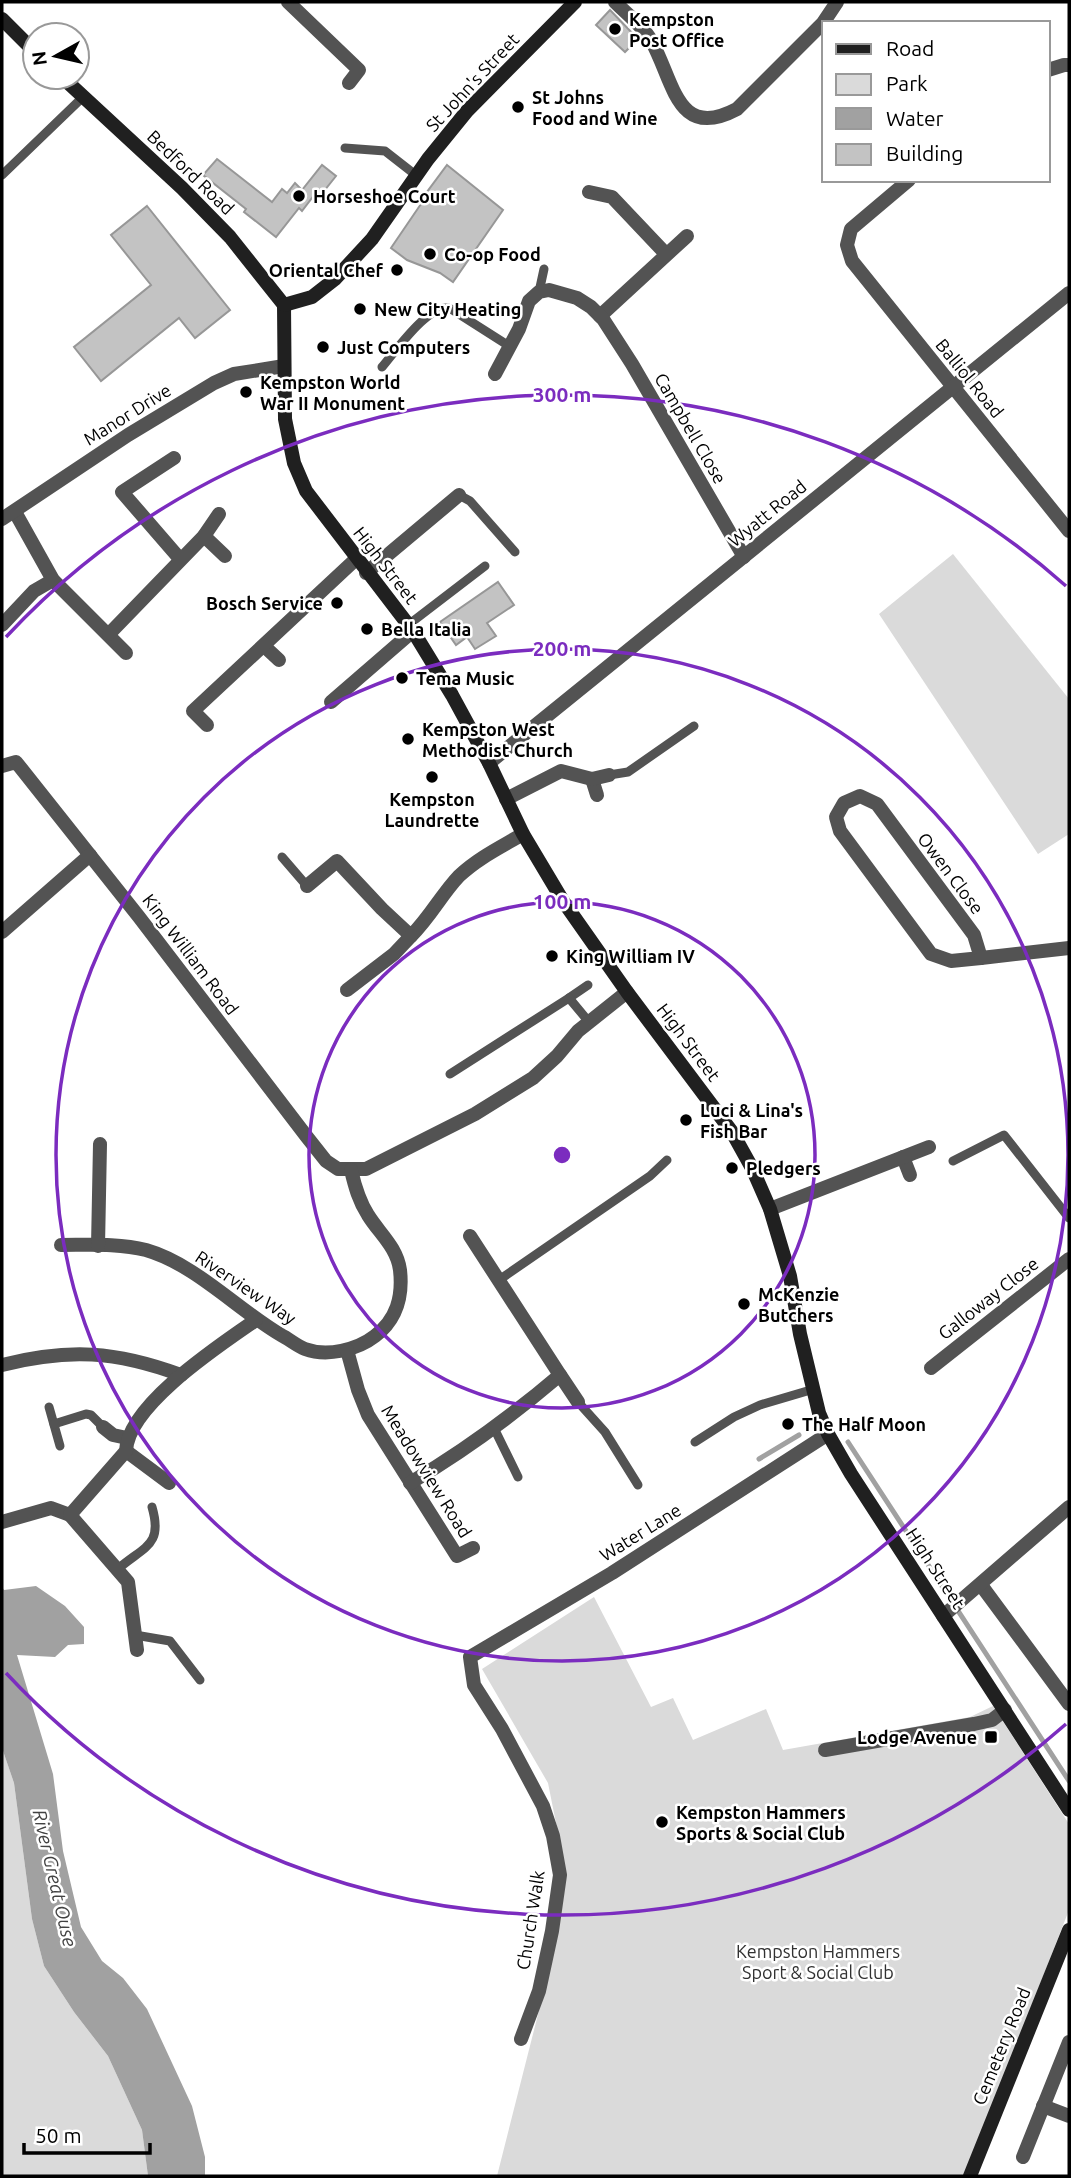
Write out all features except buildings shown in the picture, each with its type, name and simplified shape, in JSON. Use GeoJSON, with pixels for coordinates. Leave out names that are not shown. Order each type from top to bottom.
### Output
{"type":"FeatureCollection","features":[{"type":"Feature","properties":{"kind":"main road","name":"St John's Street"},"geometry":{"type":"LineString","coordinates":[[284,305],[312,297],[335,279],[372,239],[467,111],[575,2]]}},
{"type":"Feature","properties":{"kind":"main road"},"geometry":{"type":"LineString","coordinates":[[2,19],[21,38]]}},
{"type":"Feature","properties":{"kind":"main road","name":"Bedford Road"},"geometry":{"type":"LineString","coordinates":[[77,91],[182,188],[230,237],[284,305]]}},
{"type":"Feature","properties":{"kind":"main road","name":"High Street"},"geometry":{"type":"LineString","coordinates":[[284,305],[285,419],[294,463],[306,491],[366,573],[411,628],[452,695],[523,834],[562,901],[626,992],[732,1132],[770,1209],[790,1276],[814,1389],[828,1434],[852,1474],[951,1609],[1005,1710],[1069,1810]]}},
{"type":"Feature","properties":{"kind":"main road","name":"Cemetery Road"},"geometry":{"type":"LineString","coordinates":[[970,2176],[1069,1930]]}},
{"type":"Feature","properties":{"kind":"street"},"geometry":{"type":"LineString","coordinates":[[288,2],[359,70],[349,83]]}},
{"type":"Feature","properties":{"kind":"street"},"geometry":{"type":"LineString","coordinates":[[615,2],[650,38],[679,102],[690,114],[704,119],[721,117],[737,109],[822,24]]}},
{"type":"Feature","properties":{"kind":"street"},"geometry":{"type":"LineString","coordinates":[[824,21],[837,2]]}},
{"type":"Feature","properties":{"kind":"street"},"geometry":{"type":"LineString","coordinates":[[1050,70],[1067,65]]}},
{"type":"Feature","properties":{"kind":"street","name":"Balliol Road"},"geometry":{"type":"LineString","coordinates":[[907,182],[851,229],[846,245],[852,261],[1069,531]]}},
{"type":"Feature","properties":{"kind":"street"},"geometry":{"type":"LineString","coordinates":[[589,192],[612,197],[666,254]]}},
{"type":"Feature","properties":{"kind":"street"},"geometry":{"type":"LineString","coordinates":[[495,374],[519,329],[529,301],[539,292],[549,290],[578,298],[602,318],[687,236]]}},
{"type":"Feature","properties":{"kind":"street","name":"Wyatt Road"},"geometry":{"type":"LineString","coordinates":[[489,764],[1069,293]]}},
{"type":"Feature","properties":{"kind":"street","name":"Campbell Close"},"geometry":{"type":"LineString","coordinates":[[602,318],[744,557]]}},
{"type":"Feature","properties":{"kind":"street","name":"Manor Drive"},"geometry":{"type":"LineString","coordinates":[[8,516],[128,435],[214,383],[234,374],[284,366]]}},
{"type":"Feature","properties":{"kind":"street"},"geometry":{"type":"LineString","coordinates":[[174,458],[122,492],[180,559]]}},
{"type":"Feature","properties":{"kind":"street"},"geometry":{"type":"LineString","coordinates":[[366,573],[459,495]]}},
{"type":"Feature","properties":{"kind":"street"},"geometry":{"type":"LineString","coordinates":[[109,634],[204,536],[219,514]]}},
{"type":"Feature","properties":{"kind":"street"},"geometry":{"type":"LineString","coordinates":[[8,516],[53,580],[126,653]]}},
{"type":"Feature","properties":{"kind":"street"},"geometry":{"type":"LineString","coordinates":[[204,536],[225,556]]}},
{"type":"Feature","properties":{"kind":"street"},"geometry":{"type":"LineString","coordinates":[[207,725],[193,711],[356,559]]}},
{"type":"Feature","properties":{"kind":"street"},"geometry":{"type":"LineString","coordinates":[[2,625],[34,591],[53,580]]}},
{"type":"Feature","properties":{"kind":"street"},"geometry":{"type":"LineString","coordinates":[[331,702],[411,628]]}},
{"type":"Feature","properties":{"kind":"street"},"geometry":{"type":"LineString","coordinates":[[264,646],[279,660]]}},
{"type":"Feature","properties":{"kind":"street","name":"King William Road"},"geometry":{"type":"LineString","coordinates":[[2,766],[16,762],[313,1145],[332,1165],[352,1171]]}},
{"type":"Feature","properties":{"kind":"street"},"geometry":{"type":"LineString","coordinates":[[506,799],[561,771],[592,779],[609,775]]}},
{"type":"Feature","properties":{"kind":"street"},"geometry":{"type":"LineString","coordinates":[[592,779],[597,795]]}},
{"type":"Feature","properties":{"kind":"street","name":"Owen Close"},"geometry":{"type":"LineString","coordinates":[[981,958],[974,935],[877,804],[860,796],[844,803],[836,817],[840,831],[931,954],[951,961],[981,958],[1069,948]]}},
{"type":"Feature","properties":{"kind":"street"},"geometry":{"type":"LineString","coordinates":[[347,990],[394,954],[428,919],[458,877],[481,858],[523,834]]}},
{"type":"Feature","properties":{"kind":"street"},"geometry":{"type":"LineString","coordinates":[[2,932],[90,855]]}},
{"type":"Feature","properties":{"kind":"street"},"geometry":{"type":"LineString","coordinates":[[307,886],[337,861],[411,936]]}},
{"type":"Feature","properties":{"kind":"street"},"geometry":{"type":"LineString","coordinates":[[352,1171],[366,1170],[475,1114],[533,1078],[557,1056],[578,1031],[626,992]]}},
{"type":"Feature","properties":{"kind":"street"},"geometry":{"type":"LineString","coordinates":[[98,1246],[100,1144]]}},
{"type":"Feature","properties":{"kind":"street"},"geometry":{"type":"LineString","coordinates":[[770,1209],[929,1147]]}},
{"type":"Feature","properties":{"kind":"street"},"geometry":{"type":"LineString","coordinates":[[903,1157],[910,1175]]}},
{"type":"Feature","properties":{"kind":"street","name":"Riverview Way"},"geometry":{"type":"LineString","coordinates":[[61,1245],[146,1250],[178,1264],[256,1320],[304,1349],[325,1352],[347,1350],[370,1340],[387,1326],[398,1308],[401,1287],[400,1266],[388,1241],[369,1217],[356,1194],[352,1171]]}},
{"type":"Feature","properties":{"kind":"street"},"geometry":{"type":"LineString","coordinates":[[470,1236],[578,1402]]}},
{"type":"Feature","properties":{"kind":"street","name":"Galloway Close"},"geometry":{"type":"LineString","coordinates":[[931,1368],[1069,1259]]}},
{"type":"Feature","properties":{"kind":"street"},"geometry":{"type":"LineString","coordinates":[[70,1515],[126,1444],[163,1391],[256,1320]]}},
{"type":"Feature","properties":{"kind":"street","name":"Meadowview Road"},"geometry":{"type":"LineString","coordinates":[[347,1350],[368,1415],[410,1483],[457,1556],[472,1548]]}},
{"type":"Feature","properties":{"kind":"street"},"geometry":{"type":"LineString","coordinates":[[2,1365],[36,1356],[81,1353],[143,1361],[181,1375]]}},
{"type":"Feature","properties":{"kind":"street"},"geometry":{"type":"LineString","coordinates":[[410,1483],[494,1429],[560,1375]]}},
{"type":"Feature","properties":{"kind":"street"},"geometry":{"type":"LineString","coordinates":[[103,1427],[169,1483]]}},
{"type":"Feature","properties":{"kind":"street","name":"Water Lane"},"geometry":{"type":"LineString","coordinates":[[470,1657],[622,1566],[828,1434]]}},
{"type":"Feature","properties":{"kind":"street"},"geometry":{"type":"LineString","coordinates":[[951,1609],[1069,1507]]}},
{"type":"Feature","properties":{"kind":"street"},"geometry":{"type":"LineString","coordinates":[[2,1522],[51,1508],[70,1515],[119,1568],[130,1589],[136,1642]]}},
{"type":"Feature","properties":{"kind":"street"},"geometry":{"type":"LineString","coordinates":[[981,1585],[1069,1704]]}},
{"type":"Feature","properties":{"kind":"street","name":"Church Walk"},"geometry":{"type":"LineString","coordinates":[[470,1657],[474,1685],[502,1729],[543,1806],[560,1875],[552,1931],[538,1991],[521,2039]]}},
{"type":"Feature","properties":{"kind":"street"},"geometry":{"type":"LineString","coordinates":[[825,1750],[992,1720],[1005,1710]]}},
{"type":"Feature","properties":{"kind":"street"},"geometry":{"type":"LineString","coordinates":[[1023,2157],[1069,2042]]}},
{"type":"Feature","properties":{"kind":"street"},"geometry":{"type":"LineString","coordinates":[[1043,2106],[1069,2116]]}},
{"type":"Feature","properties":{"kind":"lane"},"geometry":{"type":"LineString","coordinates":[[2,175],[83,97]]}},
{"type":"Feature","properties":{"kind":"lane"},"geometry":{"type":"LineString","coordinates":[[345,148],[385,150],[417,176]]}},
{"type":"Feature","properties":{"kind":"lane"},"geometry":{"type":"LineString","coordinates":[[539,292],[544,269]]}},
{"type":"Feature","properties":{"kind":"lane"},"geometry":{"type":"LineString","coordinates":[[382,366],[420,323],[437,309],[444,307],[509,346]]}},
{"type":"Feature","properties":{"kind":"lane"},"geometry":{"type":"LineString","coordinates":[[459,495],[470,500],[515,552]]}},
{"type":"Feature","properties":{"kind":"lane"},"geometry":{"type":"LineString","coordinates":[[411,628],[485,566]]}},
{"type":"Feature","properties":{"kind":"lane"},"geometry":{"type":"LineString","coordinates":[[609,775],[628,772],[694,726]]}},
{"type":"Feature","properties":{"kind":"lane"},"geometry":{"type":"LineString","coordinates":[[282,857],[307,886]]}},
{"type":"Feature","properties":{"kind":"lane"},"geometry":{"type":"LineString","coordinates":[[450,1074],[588,985]]}},
{"type":"Feature","properties":{"kind":"lane"},"geometry":{"type":"LineString","coordinates":[[569,998],[589,1022]]}},
{"type":"Feature","properties":{"kind":"lane"},"geometry":{"type":"LineString","coordinates":[[953,1161],[1004,1136],[1069,1218]]}},
{"type":"Feature","properties":{"kind":"lane"},"geometry":{"type":"LineString","coordinates":[[499,1280],[650,1176],[667,1160]]}},
{"type":"Feature","properties":{"kind":"lane"},"geometry":{"type":"LineString","coordinates":[[695,1442],[734,1417],[760,1405],[814,1389]]}},
{"type":"Feature","properties":{"kind":"lane"},"geometry":{"type":"LineString","coordinates":[[578,1402],[605,1432],[638,1485]]}},
{"type":"Feature","properties":{"kind":"lane"},"geometry":{"type":"LineString","coordinates":[[49,1407],[60,1446]]}},
{"type":"Feature","properties":{"kind":"lane"},"geometry":{"type":"LineString","coordinates":[[54,1424],[86,1414],[91,1415],[103,1427]]}},
{"type":"Feature","properties":{"kind":"lane"},"geometry":{"type":"LineString","coordinates":[[494,1429],[518,1478]]}},
{"type":"Feature","properties":{"kind":"lane"},"geometry":{"type":"LineString","coordinates":[[119,1568],[155,1538],[157,1525],[152,1507]]}},
{"type":"Feature","properties":{"kind":"lane"},"geometry":{"type":"LineString","coordinates":[[136,1642],[170,1641],[200,1681]]}},
{"type":"Feature","properties":{"kind":"green space"},"geometry":{"type":"Polygon","coordinates":[[[953,554],[1069,699],[1069,834],[1038,854],[879,614],[953,554]]]}},
{"type":"Feature","properties":{"kind":"green space","name":"Kempston Hammers Sport & Social Club"},"geometry":{"type":"Polygon","coordinates":[[[594,1597],[651,1707],[673,1698],[693,1740],[766,1709],[783,1750],[970,1717],[993,1706],[1069,1824],[1069,1910],[965,2176],[497,2176],[551,1963],[566,1873],[548,1783],[482,1669],[594,1597]]]}},
{"type":"Feature","properties":{"kind":"green space"},"geometry":{"type":"Polygon","coordinates":[[[2,1748],[14,1783],[32,1919],[44,1966],[74,2012],[108,2056],[142,2130],[148,2176],[2,2176],[2,1748]]]}},
{"type":"Feature","properties":{"kind":"water","name":"River Great Ouse"},"geometry":{"type":"Polygon","coordinates":[[[36,1586],[65,1606],[84,1627],[84,1644],[68,1645],[55,1657],[17,1655],[53,1774],[63,1851],[81,1927],[102,1961],[123,1978],[147,2009],[192,2106],[205,2157],[205,2176],[148,2176],[142,2130],[108,2056],[74,2012],[44,1966],[32,1919],[14,1783],[2,1748],[2,1587],[4,1590],[36,1586]]]}},
{"type":"Feature","properties":{"kind":"waterway"},"geometry":{"type":"LineString","coordinates":[[759,1459],[799,1435]]}},
{"type":"Feature","properties":{"kind":"waterway"},"geometry":{"type":"LineString","coordinates":[[848,1442],[1069,1781]]}},
{"type":"Feature","properties":{"kind":"place","name":"Kempston Post Office"},"geometry":{"type":"Point","coordinates":[615,29]}},
{"type":"Feature","properties":{"kind":"place","name":"St Johns Food and Wine"},"geometry":{"type":"Point","coordinates":[518,107]}},
{"type":"Feature","properties":{"kind":"place","name":"Horseshoe Court"},"geometry":{"type":"Point","coordinates":[299,196]}},
{"type":"Feature","properties":{"kind":"place","name":"Co-op Food"},"geometry":{"type":"Point","coordinates":[430,254]}},
{"type":"Feature","properties":{"kind":"place","name":"Oriental Chef"},"geometry":{"type":"Point","coordinates":[397,270]}},
{"type":"Feature","properties":{"kind":"place","name":"New City Heating"},"geometry":{"type":"Point","coordinates":[360,309]}},
{"type":"Feature","properties":{"kind":"place","name":"Just Computers"},"geometry":{"type":"Point","coordinates":[323,347]}},
{"type":"Feature","properties":{"kind":"place","name":"Kempston World War II Monument"},"geometry":{"type":"Point","coordinates":[246,392]}},
{"type":"Feature","properties":{"kind":"place","name":"Bosch Service"},"geometry":{"type":"Point","coordinates":[337,603]}},
{"type":"Feature","properties":{"kind":"place","name":"Bella Italia"},"geometry":{"type":"Point","coordinates":[367,629]}},
{"type":"Feature","properties":{"kind":"place","name":"Tema Music"},"geometry":{"type":"Point","coordinates":[402,678]}},
{"type":"Feature","properties":{"kind":"place","name":"Kempston West Methodist Church"},"geometry":{"type":"Point","coordinates":[408,739]}},
{"type":"Feature","properties":{"kind":"place","name":"Kempston Laundrette"},"geometry":{"type":"Point","coordinates":[432,777]}},
{"type":"Feature","properties":{"kind":"place","name":"King William IV"},"geometry":{"type":"Point","coordinates":[552,956]}},
{"type":"Feature","properties":{"kind":"place","name":"Luci & Lina's Fish Bar"},"geometry":{"type":"Point","coordinates":[686,1120]}},
{"type":"Feature","properties":{"kind":"place","name":"Pledgers"},"geometry":{"type":"Point","coordinates":[732,1168]}},
{"type":"Feature","properties":{"kind":"place","name":"McKenzie Butchers"},"geometry":{"type":"Point","coordinates":[744,1304]}},
{"type":"Feature","properties":{"kind":"place","name":"The Half Moon"},"geometry":{"type":"Point","coordinates":[788,1424]}},
{"type":"Feature","properties":{"kind":"place","name":"Lodge Avenue"},"geometry":{"type":"Point","coordinates":[991,1737]}},
{"type":"Feature","properties":{"kind":"place","name":"Kempston Hammers Sports & Social Club"},"geometry":{"type":"Point","coordinates":[662,1822]}}]}
